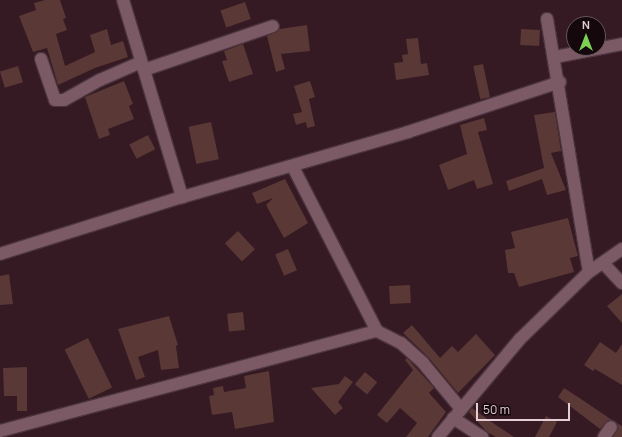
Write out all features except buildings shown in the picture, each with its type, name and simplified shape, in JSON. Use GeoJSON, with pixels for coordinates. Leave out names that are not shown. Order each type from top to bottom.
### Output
{"type":"FeatureCollection","features":[{"type":"Feature","properties":{"kind":"street"},"geometry":{"type":"LineString","coordinates":[[123,0],[182,197]]}},
{"type":"Feature","properties":{"kind":"street"},"geometry":{"type":"LineString","coordinates":[[547,19],[560,82],[589,272]]}},
{"type":"Feature","properties":{"kind":"street"},"geometry":{"type":"LineString","coordinates":[[41,58],[55,100],[64,100],[100,80],[273,26]]}},
{"type":"Feature","properties":{"kind":"street"},"geometry":{"type":"LineString","coordinates":[[555,57],[622,44]]}},
{"type":"Feature","properties":{"kind":"street"},"geometry":{"type":"LineString","coordinates":[[0,254],[182,197],[293,167],[560,82]]}},
{"type":"Feature","properties":{"kind":"street"},"geometry":{"type":"LineString","coordinates":[[293,167],[377,331],[401,343],[423,363],[457,414],[482,437]]}},
{"type":"Feature","properties":{"kind":"street"},"geometry":{"type":"LineString","coordinates":[[438,437],[520,339],[589,272],[604,264],[622,249]]}},
{"type":"Feature","properties":{"kind":"street"},"geometry":{"type":"LineString","coordinates":[[604,264],[622,283]]}},
{"type":"Feature","properties":{"kind":"street"},"geometry":{"type":"LineString","coordinates":[[0,431],[17,432],[377,331]]}}]}
